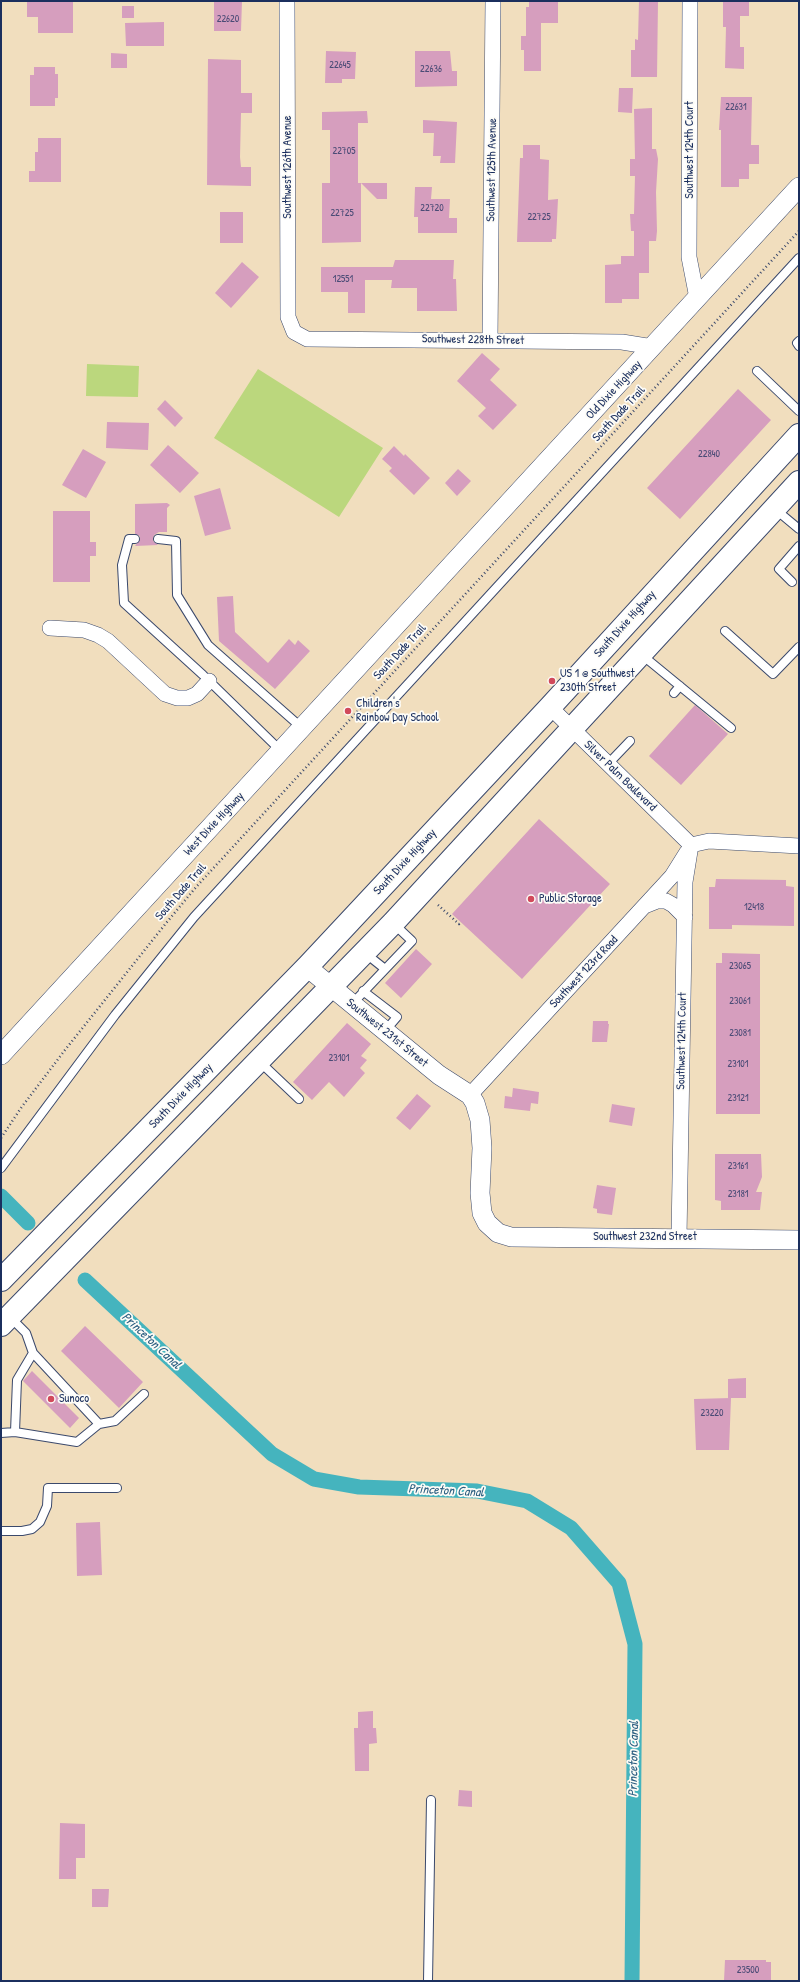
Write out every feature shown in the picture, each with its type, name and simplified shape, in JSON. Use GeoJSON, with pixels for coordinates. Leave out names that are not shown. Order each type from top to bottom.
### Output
{"type":"FeatureCollection","features":[{"type":"Feature","properties":{"kind":"highway","name":"South Dixie Highway"},"geometry":{"type":"LineString","coordinates":[[1,1280],[307,967],[550,708],[799,435]]}},
{"type":"Feature","properties":{"kind":"highway"},"geometry":{"type":"LineString","coordinates":[[738,548],[752,507],[799,457]]}},
{"type":"Feature","properties":{"kind":"highway"},"geometry":{"type":"LineString","coordinates":[[4,1315],[259,1061],[365,953],[799,482]]}},
{"type":"Feature","properties":{"kind":"highway"},"geometry":{"type":"LineString","coordinates":[[4,1315],[104,1201],[119,1159]]}},
{"type":"Feature","properties":{"kind":"street","name":"Southwest 126th Avenue"},"geometry":{"type":"LineString","coordinates":[[287,1],[288,317],[294,332]]}},
{"type":"Feature","properties":{"kind":"street","name":"Southwest 125th Avenue"},"geometry":{"type":"LineString","coordinates":[[490,340],[493,1]]}},
{"type":"Feature","properties":{"kind":"street","name":"Southwest 124th Court"},"geometry":{"type":"LineString","coordinates":[[690,1],[689,257],[697,298]]}},
{"type":"Feature","properties":{"kind":"street","name":"Old Dixie Highway"},"geometry":{"type":"LineString","coordinates":[[427,591],[799,187]]}},
{"type":"Feature","properties":{"kind":"street","name":"Southwest 228th Street"},"geometry":{"type":"LineString","coordinates":[[294,332],[307,339],[622,342],[653,347]]}},
{"type":"Feature","properties":{"kind":"street","name":"West Dixie Highway"},"geometry":{"type":"LineString","coordinates":[[1,1055],[427,591]]}},
{"type":"Feature","properties":{"kind":"street"},"geometry":{"type":"LineString","coordinates":[[50,628],[84,630],[103,638],[165,694],[176,698],[188,698],[197,694],[209,681]]}},
{"type":"Feature","properties":{"kind":"street","name":"Silver Palm Boulevard"},"geometry":{"type":"LineString","coordinates":[[550,708],[691,845]]}},
{"type":"Feature","properties":{"kind":"street"},"geometry":{"type":"LineString","coordinates":[[691,845],[709,841],[799,846]]}},
{"type":"Feature","properties":{"kind":"street","name":"Southwest 124th Court"},"geometry":{"type":"LineString","coordinates":[[679,1237],[685,882],[691,845]]}},
{"type":"Feature","properties":{"kind":"street","name":"Southwest 123rd Road"},"geometry":{"type":"LineString","coordinates":[[470,1094],[647,905],[672,876],[691,845]]}},
{"type":"Feature","properties":{"kind":"street"},"geometry":{"type":"LineString","coordinates":[[647,905],[657,901],[666,901],[673,905],[685,917]]}},
{"type":"Feature","properties":{"kind":"street","name":"Southwest 231st Street"},"geometry":{"type":"LineString","coordinates":[[307,967],[332,987],[358,998],[385,1031],[439,1075],[470,1094]]}},
{"type":"Feature","properties":{"kind":"street","name":"Southwest 232nd Street"},"geometry":{"type":"LineString","coordinates":[[470,1094],[478,1112],[481,1131],[480,1203],[487,1223],[492,1229],[504,1236],[679,1237],[799,1240]]}},
{"type":"Feature","properties":{"kind":"lane"},"geometry":{"type":"LineString","coordinates":[[1,1168],[131,994],[203,907],[799,258]]}},
{"type":"Feature","properties":{"kind":"lane"},"geometry":{"type":"LineString","coordinates":[[799,341],[796,343],[799,346]]}},
{"type":"Feature","properties":{"kind":"lane"},"geometry":{"type":"LineString","coordinates":[[757,371],[799,411]]}},
{"type":"Feature","properties":{"kind":"lane"},"geometry":{"type":"LineString","coordinates":[[775,509],[799,529]]}},
{"type":"Feature","properties":{"kind":"lane"},"geometry":{"type":"LineString","coordinates":[[135,539],[129,539],[122,565],[124,603],[209,681],[281,751]]}},
{"type":"Feature","properties":{"kind":"lane"},"geometry":{"type":"LineString","coordinates":[[158,539],[176,541],[177,595],[208,645],[302,728]]}},
{"type":"Feature","properties":{"kind":"lane"},"geometry":{"type":"LineString","coordinates":[[792,582],[779,569],[799,546]]}},
{"type":"Feature","properties":{"kind":"lane"},"geometry":{"type":"LineString","coordinates":[[726,631],[773,674],[799,646]]}},
{"type":"Feature","properties":{"kind":"lane"},"geometry":{"type":"LineString","coordinates":[[641,655],[677,689],[731,728]]}},
{"type":"Feature","properties":{"kind":"lane"},"geometry":{"type":"LineString","coordinates":[[608,764],[630,741]]}},
{"type":"Feature","properties":{"kind":"lane"},"geometry":{"type":"LineString","coordinates":[[358,998],[412,941],[393,923]]}},
{"type":"Feature","properties":{"kind":"lane"},"geometry":{"type":"LineString","coordinates":[[365,953],[385,969]]}},
{"type":"Feature","properties":{"kind":"lane"},"geometry":{"type":"LineString","coordinates":[[259,1061],[299,1099]]}},
{"type":"Feature","properties":{"kind":"lane"},"geometry":{"type":"LineString","coordinates":[[4,1315],[26,1333],[33,1353],[98,1424]]}},
{"type":"Feature","properties":{"kind":"lane"},"geometry":{"type":"LineString","coordinates":[[15,1432],[17,1380],[33,1353]]}},
{"type":"Feature","properties":{"kind":"lane"},"geometry":{"type":"LineString","coordinates":[[1,1433],[15,1432],[77,1442],[98,1424],[115,1421],[144,1394]]}},
{"type":"Feature","properties":{"kind":"lane"},"geometry":{"type":"LineString","coordinates":[[1,1531],[22,1531],[32,1529],[40,1522],[48,1506],[48,1488],[117,1488]]}},
{"type":"Feature","properties":{"kind":"lane"},"geometry":{"type":"LineString","coordinates":[[428,1981],[431,1800]]}},
{"type":"Feature","properties":{"kind":"path","name":"South Dade Trail"},"geometry":{"type":"LineString","coordinates":[[1,1138],[21,1108],[65,1050],[142,952],[197,886],[799,231]]}},
{"type":"Feature","properties":{"kind":"path"},"geometry":{"type":"LineString","coordinates":[[438,906],[459,924],[461,922]]}},
{"type":"Feature","properties":{"kind":"green space"},"geometry":{"type":"Polygon","coordinates":[[[87,364],[139,366],[138,397],[86,396],[87,364]]]}},
{"type":"Feature","properties":{"kind":"green space"},"geometry":{"type":"Polygon","coordinates":[[[258,369],[383,448],[339,517],[214,438],[258,369]]]}},
{"type":"Feature","properties":{"kind":"building"},"geometry":{"type":"Polygon","coordinates":[[[73,1],[73,33],[38,33],[38,17],[27,17],[27,2],[73,1]]]}},
{"type":"Feature","properties":{"kind":"building"},"geometry":{"type":"Polygon","coordinates":[[[214,1],[242,1],[241,31],[214,31],[214,1]]]}},
{"type":"Feature","properties":{"kind":"building"},"geometry":{"type":"Polygon","coordinates":[[[529,1],[558,1],[558,23],[541,23],[541,71],[524,71],[524,50],[521,50],[521,36],[526,36],[526,7],[529,7],[529,1]]]}},
{"type":"Feature","properties":{"kind":"building"},"geometry":{"type":"Polygon","coordinates":[[[639,1],[658,1],[657,77],[631,77],[631,50],[635,50],[635,39],[638,40],[639,1]]]}},
{"type":"Feature","properties":{"kind":"building"},"geometry":{"type":"Polygon","coordinates":[[[723,1],[749,1],[749,16],[740,16],[740,47],[744,47],[744,69],[725,68],[726,27],[723,27],[723,1]]]}},
{"type":"Feature","properties":{"kind":"building"},"geometry":{"type":"Polygon","coordinates":[[[122,6],[134,6],[134,18],[122,18],[122,6]]]}},
{"type":"Feature","properties":{"kind":"building"},"geometry":{"type":"Polygon","coordinates":[[[164,22],[164,46],[126,46],[125,23],[164,22]]]}},
{"type":"Feature","properties":{"kind":"building"},"geometry":{"type":"Polygon","coordinates":[[[326,51],[356,52],[355,79],[342,79],[342,83],[325,83],[326,51]]]}},
{"type":"Feature","properties":{"kind":"building"},"geometry":{"type":"Polygon","coordinates":[[[415,51],[450,51],[452,71],[457,71],[457,86],[415,87],[415,51]]]}},
{"type":"Feature","properties":{"kind":"building"},"geometry":{"type":"Polygon","coordinates":[[[111,53],[127,54],[127,68],[111,68],[111,53]]]}},
{"type":"Feature","properties":{"kind":"building"},"geometry":{"type":"Polygon","coordinates":[[[208,59],[241,60],[241,93],[252,93],[252,113],[241,113],[240,157],[241,167],[251,167],[251,186],[207,185],[208,59]]]}},
{"type":"Feature","properties":{"kind":"building"},"geometry":{"type":"Polygon","coordinates":[[[34,67],[55,67],[55,74],[58,74],[58,98],[55,98],[55,106],[30,106],[30,75],[34,75],[34,67]]]}},
{"type":"Feature","properties":{"kind":"building"},"geometry":{"type":"Polygon","coordinates":[[[619,88],[633,88],[632,113],[618,112],[619,88]]]}},
{"type":"Feature","properties":{"kind":"building"},"geometry":{"type":"Polygon","coordinates":[[[721,97],[752,97],[751,145],[759,145],[759,164],[749,164],[749,179],[739,179],[739,187],[721,187],[721,130],[719,130],[721,97]]]}},
{"type":"Feature","properties":{"kind":"building"},"geometry":{"type":"Polygon","coordinates":[[[652,108],[652,149],[656,149],[658,159],[656,192],[657,231],[656,241],[649,241],[649,273],[639,273],[639,299],[622,299],[622,303],[605,303],[605,265],[621,264],[621,256],[634,256],[634,231],[631,231],[630,214],[634,214],[635,176],[630,176],[630,159],[635,159],[634,109],[652,108]]]}},
{"type":"Feature","properties":{"kind":"building"},"geometry":{"type":"Polygon","coordinates":[[[367,111],[368,123],[358,123],[358,183],[361,183],[361,242],[322,243],[322,183],[330,183],[330,130],[322,130],[322,112],[367,111]]]}},
{"type":"Feature","properties":{"kind":"building"},"geometry":{"type":"Polygon","coordinates":[[[423,120],[457,122],[455,163],[440,163],[441,156],[433,156],[434,133],[423,133],[423,120]]]}},
{"type":"Feature","properties":{"kind":"building"},"geometry":{"type":"Polygon","coordinates":[[[38,138],[61,138],[61,182],[29,182],[29,171],[35,171],[35,152],[38,152],[38,138]]]}},
{"type":"Feature","properties":{"kind":"building"},"geometry":{"type":"Polygon","coordinates":[[[523,145],[540,145],[540,159],[549,160],[548,200],[558,199],[556,239],[552,239],[552,242],[517,242],[520,158],[523,158],[523,145]]]}},
{"type":"Feature","properties":{"kind":"building"},"geometry":{"type":"Polygon","coordinates":[[[361,183],[387,183],[387,199],[377,199],[361,183]]]}},
{"type":"Feature","properties":{"kind":"building"},"geometry":{"type":"Polygon","coordinates":[[[415,187],[432,187],[431,199],[450,199],[449,218],[457,218],[457,233],[418,233],[418,217],[414,217],[415,187]]]}},
{"type":"Feature","properties":{"kind":"building"},"geometry":{"type":"Polygon","coordinates":[[[220,212],[243,212],[243,243],[220,243],[220,212]]]}},
{"type":"Feature","properties":{"kind":"building"},"geometry":{"type":"Polygon","coordinates":[[[395,260],[454,260],[453,279],[456,279],[457,311],[417,311],[417,288],[391,288],[392,280],[365,280],[365,313],[348,313],[348,292],[321,292],[321,267],[393,267],[395,260]]]}},
{"type":"Feature","properties":{"kind":"building"},"geometry":{"type":"Polygon","coordinates":[[[242,262],[259,277],[231,308],[215,293],[242,262]]]}},
{"type":"Feature","properties":{"kind":"building"},"geometry":{"type":"Polygon","coordinates":[[[482,353],[500,369],[490,380],[517,405],[493,430],[478,416],[486,408],[457,381],[482,353]]]}},
{"type":"Feature","properties":{"kind":"building"},"geometry":{"type":"Polygon","coordinates":[[[738,389],[771,420],[680,519],[647,488],[738,389]]]}},
{"type":"Feature","properties":{"kind":"building"},"geometry":{"type":"Polygon","coordinates":[[[165,400],[183,418],[175,427],[157,409],[165,400]]]}},
{"type":"Feature","properties":{"kind":"building"},"geometry":{"type":"Polygon","coordinates":[[[107,422],[149,423],[148,450],[106,448],[107,422]]]}},
{"type":"Feature","properties":{"kind":"building"},"geometry":{"type":"Polygon","coordinates":[[[168,445],[199,473],[180,493],[150,465],[168,445]]]}},
{"type":"Feature","properties":{"kind":"building"},"geometry":{"type":"Polygon","coordinates":[[[394,446],[404,456],[405,454],[430,478],[414,495],[389,471],[392,468],[382,459],[394,446]]]}},
{"type":"Feature","properties":{"kind":"building"},"geometry":{"type":"Polygon","coordinates":[[[83,449],[106,462],[86,498],[62,485],[83,449]]]}},
{"type":"Feature","properties":{"kind":"building"},"geometry":{"type":"Polygon","coordinates":[[[458,469],[471,481],[457,496],[445,483],[458,469]]]}},
{"type":"Feature","properties":{"kind":"building"},"geometry":{"type":"Polygon","coordinates":[[[220,488],[231,529],[205,536],[194,496],[220,488]]]}},
{"type":"Feature","properties":{"kind":"building"},"geometry":{"type":"Polygon","coordinates":[[[167,503],[170,505],[167,508],[167,532],[159,532],[154,535],[153,541],[158,545],[135,546],[140,539],[140,536],[135,534],[135,504],[167,503]]]}},
{"type":"Feature","properties":{"kind":"building"},"geometry":{"type":"Polygon","coordinates":[[[53,511],[90,511],[90,542],[96,542],[96,556],[90,556],[90,582],[53,582],[53,511]]]}},
{"type":"Feature","properties":{"kind":"building"},"geometry":{"type":"Polygon","coordinates":[[[233,596],[235,632],[268,663],[289,639],[295,645],[298,640],[310,651],[275,689],[219,641],[217,597],[233,596]]]}},
{"type":"Feature","properties":{"kind":"building"},"geometry":{"type":"Polygon","coordinates":[[[695,705],[728,734],[681,785],[649,756],[695,705]]]}},
{"type":"Feature","properties":{"kind":"building","name":"Public Storage"},"geometry":{"type":"Polygon","coordinates":[[[539,819],[610,884],[522,979],[452,914],[539,819]]]}},
{"type":"Feature","properties":{"kind":"building"},"geometry":{"type":"Polygon","coordinates":[[[716,879],[786,880],[786,886],[794,887],[794,926],[732,925],[732,929],[709,929],[709,887],[715,887],[716,879]]]}},
{"type":"Feature","properties":{"kind":"building"},"geometry":{"type":"Polygon","coordinates":[[[416,949],[432,964],[401,998],[385,983],[416,949]]]}},
{"type":"Feature","properties":{"kind":"building"},"geometry":{"type":"Polygon","coordinates":[[[722,953],[760,954],[760,1114],[716,1114],[716,963],[722,963],[722,953]]]}},
{"type":"Feature","properties":{"kind":"building"},"geometry":{"type":"Polygon","coordinates":[[[593,1021],[608,1021],[607,1042],[592,1042],[593,1021]]]}},
{"type":"Feature","properties":{"kind":"building"},"geometry":{"type":"Polygon","coordinates":[[[347,1023],[371,1044],[361,1056],[367,1060],[360,1068],[365,1073],[344,1097],[329,1082],[312,1100],[293,1082],[347,1023]]]}},
{"type":"Feature","properties":{"kind":"building"},"geometry":{"type":"Polygon","coordinates":[[[513,1088],[539,1092],[538,1104],[531,1103],[530,1111],[504,1108],[505,1096],[512,1097],[513,1088]]]}},
{"type":"Feature","properties":{"kind":"building"},"geometry":{"type":"Polygon","coordinates":[[[417,1094],[431,1106],[410,1130],[396,1118],[417,1094]]]}},
{"type":"Feature","properties":{"kind":"building"},"geometry":{"type":"Polygon","coordinates":[[[612,1104],[635,1108],[632,1126],[609,1122],[612,1104]]]}},
{"type":"Feature","properties":{"kind":"building"},"geometry":{"type":"Polygon","coordinates":[[[715,1154],[761,1154],[762,1177],[756,1192],[762,1192],[760,1210],[721,1210],[721,1201],[715,1200],[715,1154]]]}},
{"type":"Feature","properties":{"kind":"building"},"geometry":{"type":"Polygon","coordinates":[[[597,1185],[616,1188],[612,1215],[597,1213],[597,1209],[593,1208],[597,1185]]]}},
{"type":"Feature","properties":{"kind":"building"},"geometry":{"type":"Polygon","coordinates":[[[85,1326],[143,1382],[119,1408],[61,1351],[85,1326]]]}},
{"type":"Feature","properties":{"kind":"building","name":"Sunoco"},"geometry":{"type":"Polygon","coordinates":[[[32,1371],[79,1418],[70,1428],[23,1381],[32,1371]]]}},
{"type":"Feature","properties":{"kind":"building"},"geometry":{"type":"Polygon","coordinates":[[[746,1378],[746,1398],[728,1398],[728,1379],[746,1378]]]}},
{"type":"Feature","properties":{"kind":"building"},"geometry":{"type":"Polygon","coordinates":[[[731,1398],[729,1450],[696,1450],[694,1399],[731,1398]]]}},
{"type":"Feature","properties":{"kind":"building"},"geometry":{"type":"Polygon","coordinates":[[[100,1522],[102,1575],[77,1576],[76,1523],[100,1522]]]}},
{"type":"Feature","properties":{"kind":"building"},"geometry":{"type":"Polygon","coordinates":[[[373,1711],[373,1728],[376,1728],[377,1743],[369,1744],[369,1771],[355,1771],[354,1728],[358,1728],[358,1712],[373,1711]]]}},
{"type":"Feature","properties":{"kind":"building"},"geometry":{"type":"Polygon","coordinates":[[[459,1790],[472,1791],[472,1807],[458,1806],[459,1790]]]}},
{"type":"Feature","properties":{"kind":"building"},"geometry":{"type":"Polygon","coordinates":[[[60,1823],[85,1824],[85,1858],[76,1858],[76,1879],[59,1879],[60,1823]]]}},
{"type":"Feature","properties":{"kind":"building"},"geometry":{"type":"Polygon","coordinates":[[[92,1889],[109,1889],[108,1907],[92,1907],[92,1889]]]}},
{"type":"Feature","properties":{"kind":"building"},"geometry":{"type":"Polygon","coordinates":[[[725,1960],[766,1960],[766,1962],[771,1962],[771,1981],[724,1981],[725,1960]]]}},
{"type":"Feature","properties":{"kind":"waterway","name":"Princeton Canal"},"geometry":{"type":"LineString","coordinates":[[1,1196],[28,1223]]}},
{"type":"Feature","properties":{"kind":"waterway","name":"Princeton Canal"},"geometry":{"type":"LineString","coordinates":[[85,1280],[272,1454],[314,1479],[359,1487],[477,1491],[527,1501],[571,1528],[619,1583],[635,1644],[632,1981]]}},
{"type":"Feature","properties":{"kind":"place","name":"US 1 @ Southwest 230th Street"},"geometry":{"type":"Point","coordinates":[552,681]}},
{"type":"Feature","properties":{"kind":"place","name":"Children's Rainbow Day School"},"geometry":{"type":"Point","coordinates":[348,711]}},
{"type":"Feature","properties":{"kind":"place","name":"Public Storage"},"geometry":{"type":"Point","coordinates":[531,899]}},
{"type":"Feature","properties":{"kind":"place","name":"Sunoco"},"geometry":{"type":"Point","coordinates":[51,1399]}}]}
